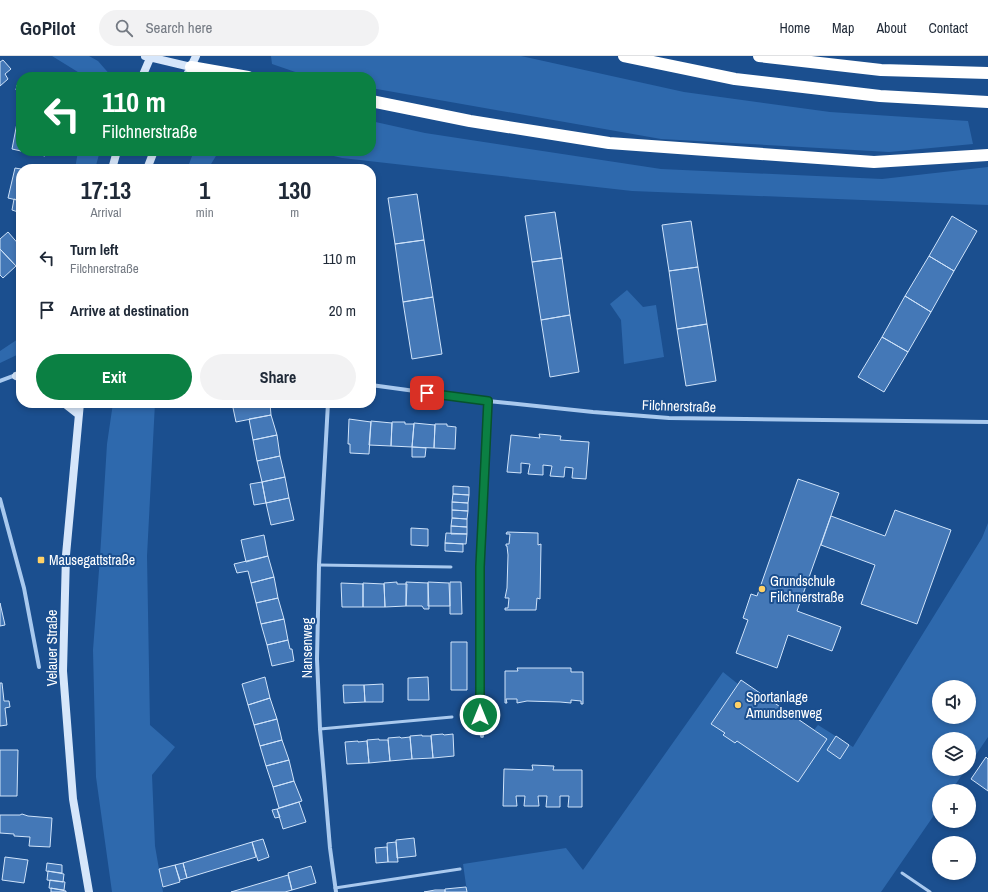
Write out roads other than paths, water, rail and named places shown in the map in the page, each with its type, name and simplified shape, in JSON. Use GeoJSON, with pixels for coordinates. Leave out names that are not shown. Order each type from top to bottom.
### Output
{"type":"FeatureCollection","features":[{"type":"Feature","properties":{"kind":"highway"},"geometry":{"type":"LineString","coordinates":[[624,56],[736,79],[880,96],[988,102]]}},
{"type":"Feature","properties":{"kind":"highway"},"geometry":{"type":"LineString","coordinates":[[758,56],[881,70],[988,73]]}},
{"type":"Feature","properties":{"kind":"highway"},"geometry":{"type":"LineString","coordinates":[[191,66],[222,72]]}},
{"type":"Feature","properties":{"kind":"highway"},"geometry":{"type":"LineString","coordinates":[[376,102],[470,121],[609,143],[874,162],[988,155]]}},
{"type":"Feature","properties":{"kind":"main road"},"geometry":{"type":"LineString","coordinates":[[144,72],[149,57],[191,66]]}},
{"type":"Feature","properties":{"kind":"main road"},"geometry":{"type":"LineString","coordinates":[[70,408],[78,414]]}},
{"type":"Feature","properties":{"kind":"main road","name":"Velauer Straße"},"geometry":{"type":"LineString","coordinates":[[79,408],[66,555],[63,671],[73,799],[89,892]]}},
{"type":"Feature","properties":{"kind":"street"},"geometry":{"type":"LineString","coordinates":[[0,382],[16,377]]}},
{"type":"Feature","properties":{"kind":"street","name":"Filchnerstraße"},"geometry":{"type":"LineString","coordinates":[[376,386],[488,401],[670,418],[988,422]]}},
{"type":"Feature","properties":{"kind":"street"},"geometry":{"type":"LineString","coordinates":[[482,736],[480,715],[480,567],[488,401]]}},
{"type":"Feature","properties":{"kind":"street","name":"Nansenweg"},"geometry":{"type":"LineString","coordinates":[[328,408],[319,565],[317,659],[320,729],[330,848],[336,890]]}},
{"type":"Feature","properties":{"kind":"street","name":"Velauer Straße"},"geometry":{"type":"LineString","coordinates":[[0,499],[24,588],[40,667]]}},
{"type":"Feature","properties":{"kind":"lane"},"geometry":{"type":"LineString","coordinates":[[319,565],[450,567]]}},
{"type":"Feature","properties":{"kind":"lane"},"geometry":{"type":"LineString","coordinates":[[320,729],[452,717]]}},
{"type":"Feature","properties":{"kind":"lane"},"geometry":{"type":"LineString","coordinates":[[336,890],[460,869]]}},
{"type":"Feature","properties":{"kind":"lane"},"geometry":{"type":"LineString","coordinates":[[902,873],[930,892]]}},
{"type":"Feature","properties":{"kind":"place","name":"Mausegattstraße"},"geometry":{"type":"Point","coordinates":[41,560]}},
{"type":"Feature","properties":{"kind":"place","name":"Grundschule Filchnerstraße"},"geometry":{"type":"Point","coordinates":[762,589]}},
{"type":"Feature","properties":{"kind":"place","name":"Sportanlage Amundsenweg"},"geometry":{"type":"Point","coordinates":[738,705]}}]}
